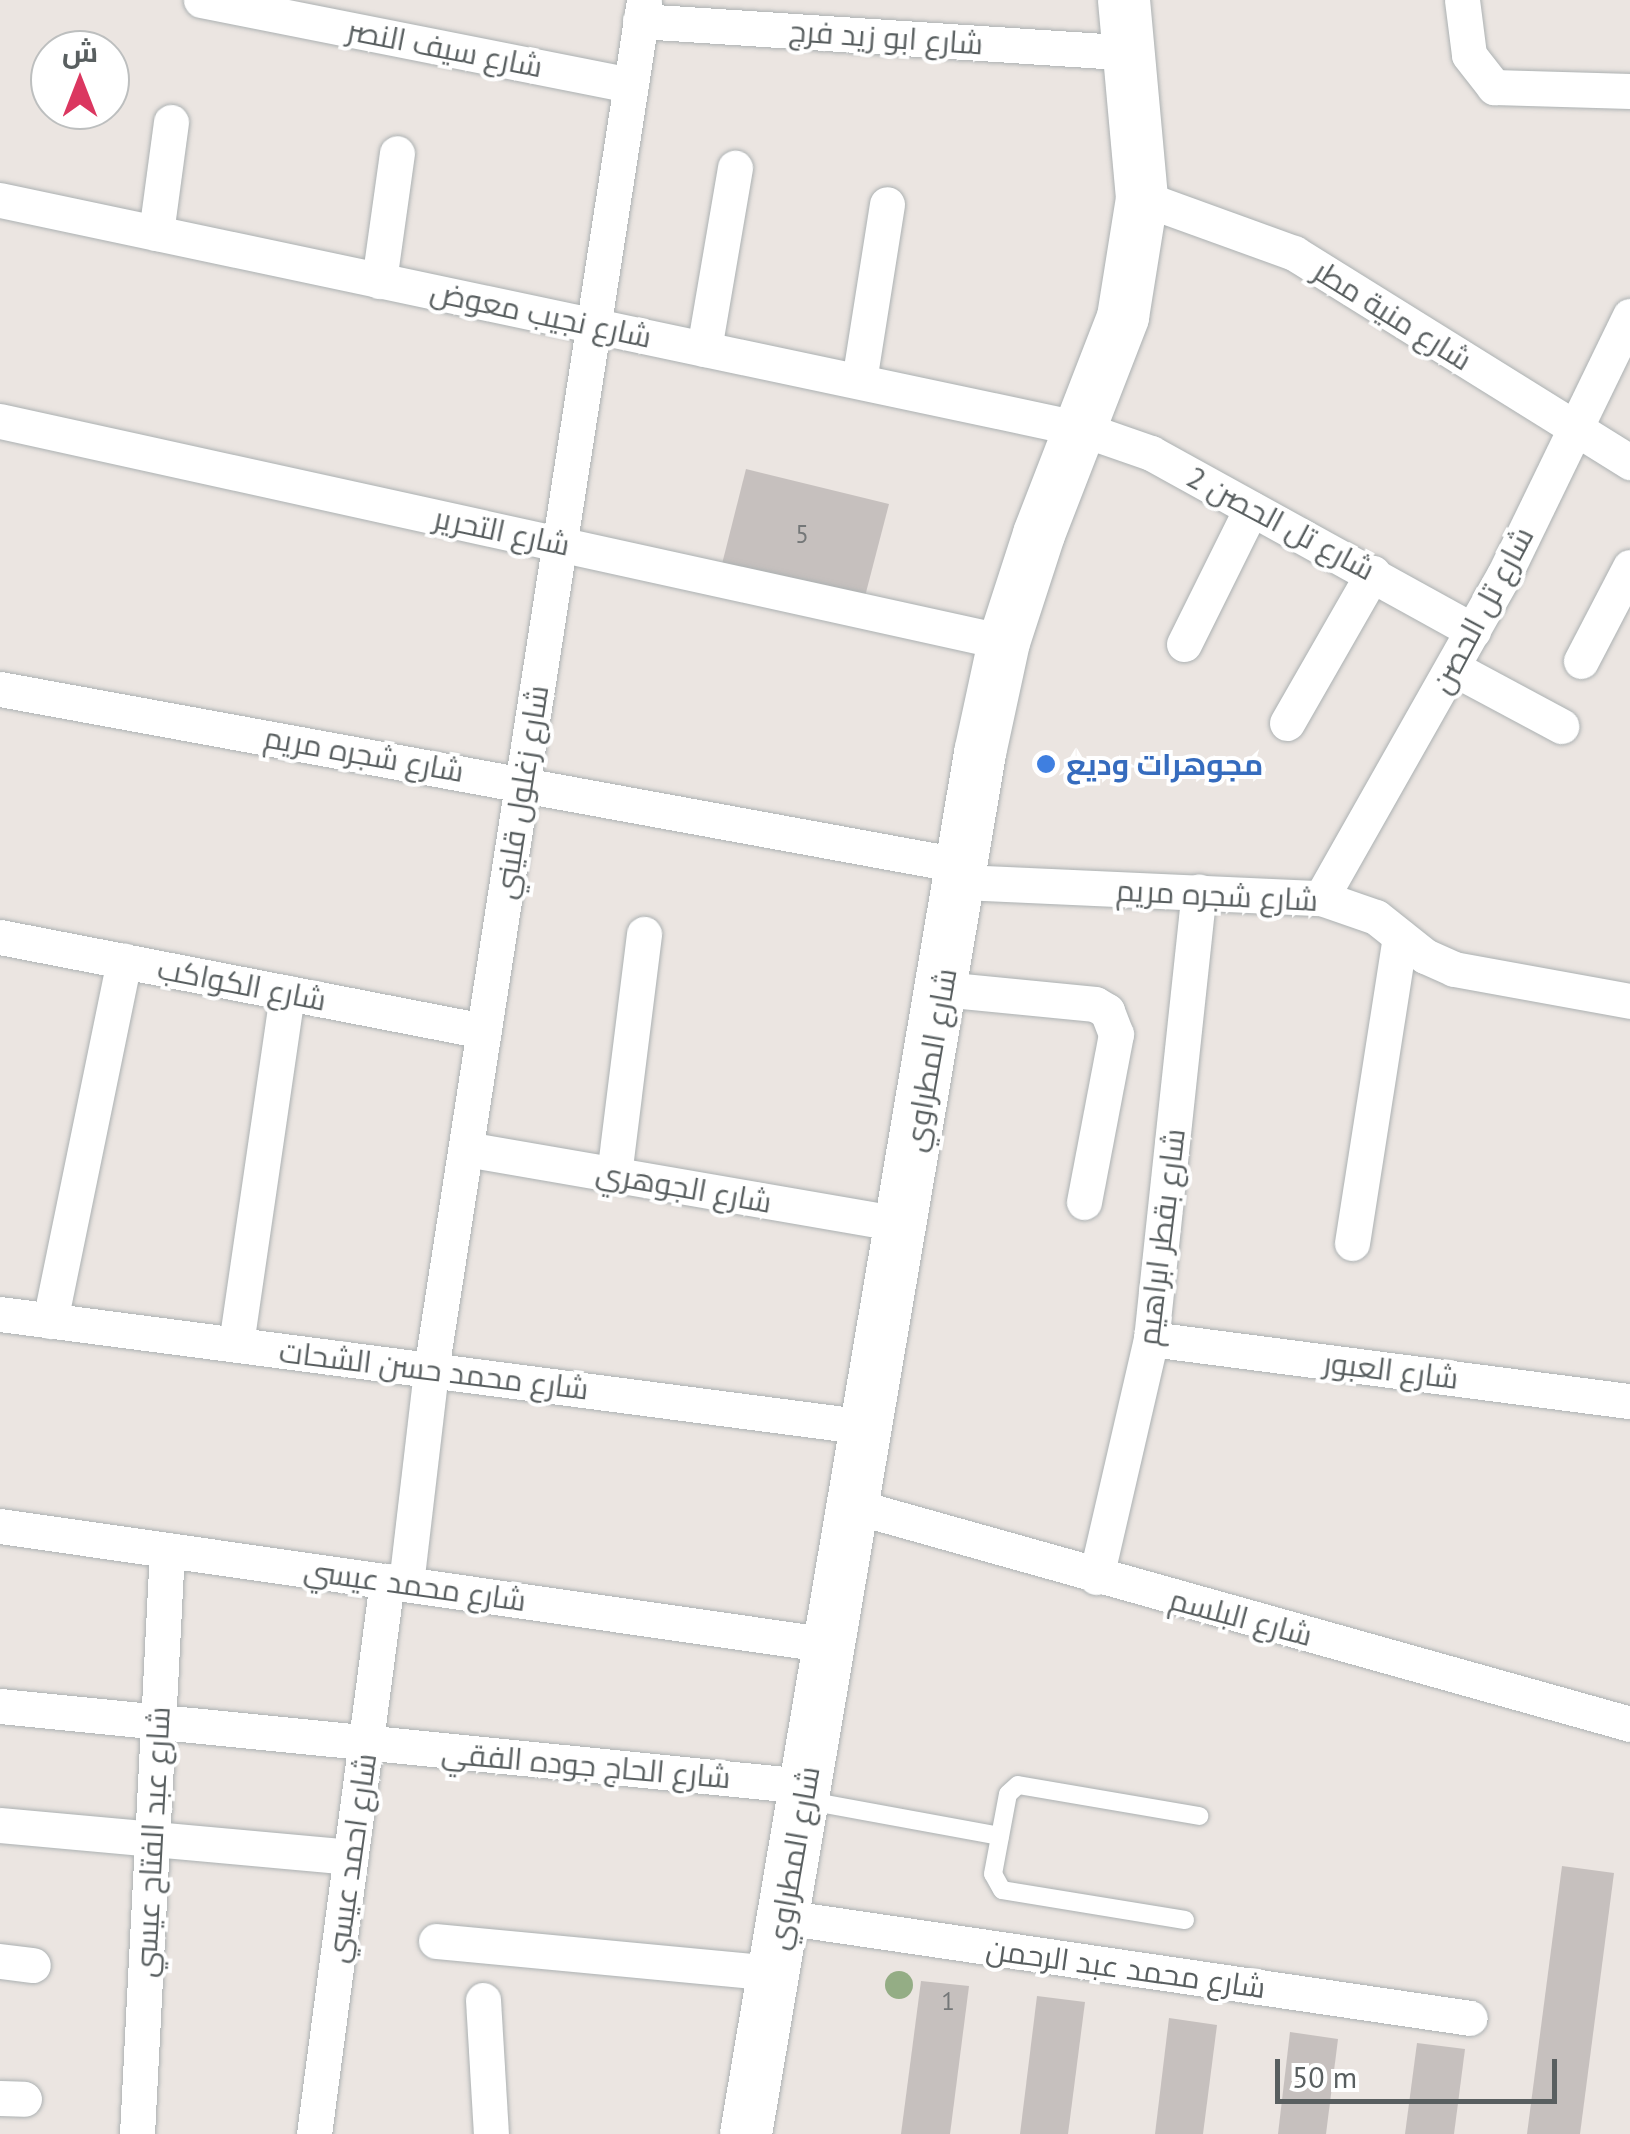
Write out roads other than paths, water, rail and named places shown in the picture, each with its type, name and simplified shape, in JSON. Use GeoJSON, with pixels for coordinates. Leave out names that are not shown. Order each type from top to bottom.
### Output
{"type":"FeatureCollection","features":[{"type":"Feature","properties":{"kind":"street","name":"شارع سيف النصر"},"geometry":{"type":"LineString","coordinates":[[202,0],[278,8],[630,85]]}},
{"type":"Feature","properties":{"kind":"street","name":"شارع المطراوي"},"geometry":{"type":"LineString","coordinates":[[746,2134],[1004,642],[1123,316],[1142,198],[1132,53],[1124,0]]}},
{"type":"Feature","properties":{"kind":"street"},"geometry":{"type":"LineString","coordinates":[[1462,0],[1478,74],[1494,86],[1515,90],[1630,91]]}},
{"type":"Feature","properties":{"kind":"street","name":"شارع ابو زيد فرج"},"geometry":{"type":"LineString","coordinates":[[642,11],[1132,53]]}},
{"type":"Feature","properties":{"kind":"street","name":"شارع زغلول قليني"},"geometry":{"type":"LineString","coordinates":[[397,1583],[642,11]]}},
{"type":"Feature","properties":{"kind":"street"},"geometry":{"type":"LineString","coordinates":[[156,233],[171,122]]}},
{"type":"Feature","properties":{"kind":"street"},"geometry":{"type":"LineString","coordinates":[[379,281],[397,153]]}},
{"type":"Feature","properties":{"kind":"street"},"geometry":{"type":"LineString","coordinates":[[704,348],[735,168]]}},
{"type":"Feature","properties":{"kind":"street","name":"شارع منية مطر"},"geometry":{"type":"LineString","coordinates":[[1142,198],[1294,253],[1630,462]]}},
{"type":"Feature","properties":{"kind":"street","name":"شارع نجيب معوض"},"geometry":{"type":"LineString","coordinates":[[0,200],[1082,429]]}},
{"type":"Feature","properties":{"kind":"street"},"geometry":{"type":"LineString","coordinates":[[860,381],[887,204]]}},
{"type":"Feature","properties":{"kind":"street","name":"شارع تل الحصن"},"geometry":{"type":"LineString","coordinates":[[1322,898],[1473,631],[1630,316]]}},
{"type":"Feature","properties":{"kind":"street","name":"شارع التحرير"},"geometry":{"type":"LineString","coordinates":[[0,421],[1004,642]]}},
{"type":"Feature","properties":{"kind":"street","name":"شارع تل الحصن 2"},"geometry":{"type":"LineString","coordinates":[[1082,429],[1151,453],[1473,631]]}},
{"type":"Feature","properties":{"kind":"street"},"geometry":{"type":"LineString","coordinates":[[1184,644],[1251,509]]}},
{"type":"Feature","properties":{"kind":"street"},"geometry":{"type":"LineString","coordinates":[[1582,661],[1630,567]]}},
{"type":"Feature","properties":{"kind":"street"},"geometry":{"type":"LineString","coordinates":[[1287,723],[1373,573]]}},
{"type":"Feature","properties":{"kind":"street"},"geometry":{"type":"LineString","coordinates":[[1453,668],[1561,726]]}},
{"type":"Feature","properties":{"kind":"street","name":"شارع شجره مريم"},"geometry":{"type":"LineString","coordinates":[[0,688],[522,782],[963,874],[1322,898],[1376,916],[1400,937],[1454,969],[1630,1000]]}},
{"type":"Feature","properties":{"kind":"street","name":"شارع بقطر ابراهيم"},"geometry":{"type":"LineString","coordinates":[[1096,1578],[1151,1339],[1198,892]]}},
{"type":"Feature","properties":{"kind":"street"},"geometry":{"type":"LineString","coordinates":[[614,1175],[644,934]]}},
{"type":"Feature","properties":{"kind":"street","name":"شارع الكواكب"},"geometry":{"type":"LineString","coordinates":[[0,936],[484,1031]]}},
{"type":"Feature","properties":{"kind":"street"},"geometry":{"type":"LineString","coordinates":[[1352,1243],[1400,937]]}},
{"type":"Feature","properties":{"kind":"street"},"geometry":{"type":"LineString","coordinates":[[50,1320],[124,960]]}},
{"type":"Feature","properties":{"kind":"street"},"geometry":{"type":"LineString","coordinates":[[942,989],[1095,1004],[1114,1022],[1084,1202]]}},
{"type":"Feature","properties":{"kind":"street"},"geometry":{"type":"LineString","coordinates":[[236,1344],[287,992]]}},
{"type":"Feature","properties":{"kind":"street","name":"شارع الجوهري"},"geometry":{"type":"LineString","coordinates":[[466,1149],[902,1224]]}},
{"type":"Feature","properties":{"kind":"street","name":"شارع محمد حسن الشحات"},"geometry":{"type":"LineString","coordinates":[[0,1314],[867,1427]]}},
{"type":"Feature","properties":{"kind":"street","name":"شارع العبور"},"geometry":{"type":"LineString","coordinates":[[1151,1339],[1630,1401]]}},
{"type":"Feature","properties":{"kind":"street","name":"شارع البلسم"},"geometry":{"type":"LineString","coordinates":[[854,1506],[1096,1578],[1630,1723]]}},
{"type":"Feature","properties":{"kind":"street","name":"شارع محمد عيسي"},"geometry":{"type":"LineString","coordinates":[[0,1526],[830,1645]]}},
{"type":"Feature","properties":{"kind":"street","name":"شارع عبد الفتاح عيسي"},"geometry":{"type":"LineString","coordinates":[[137,2134],[167,1550]]}},
{"type":"Feature","properties":{"kind":"street","name":"شارع احمد عيسي"},"geometry":{"type":"LineString","coordinates":[[314,2134],[366,1744],[397,1583]]}},
{"type":"Feature","properties":{"kind":"street","name":"شارع الحاج جوده الفقي"},"geometry":{"type":"LineString","coordinates":[[0,1706],[804,1793]]}},
{"type":"Feature","properties":{"kind":"street"},"geometry":{"type":"LineString","coordinates":[[0,1825],[351,1857]]}},
{"type":"Feature","properties":{"kind":"street","name":"شارع محمد عبد الرحمن"},"geometry":{"type":"LineString","coordinates":[[783,1917],[1470,2018]]}},
{"type":"Feature","properties":{"kind":"street"},"geometry":{"type":"LineString","coordinates":[[436,1940],[773,1973]]}},
{"type":"Feature","properties":{"kind":"street"},"geometry":{"type":"LineString","coordinates":[[482,2000],[491,2134]]}},
{"type":"Feature","properties":{"kind":"lane"},"geometry":{"type":"LineString","coordinates":[[1186,1920],[1002,1890],[993,1874],[1008,1794],[1025,1784],[1198,1816]]}},
{"type":"Feature","properties":{"kind":"lane"},"geometry":{"type":"LineString","coordinates":[[804,1793],[1000,1836]]}},
{"type":"Feature","properties":{"kind":"place","name":"مجوهرات وديع"},"geometry":{"type":"Point","coordinates":[1046,764]}}]}
